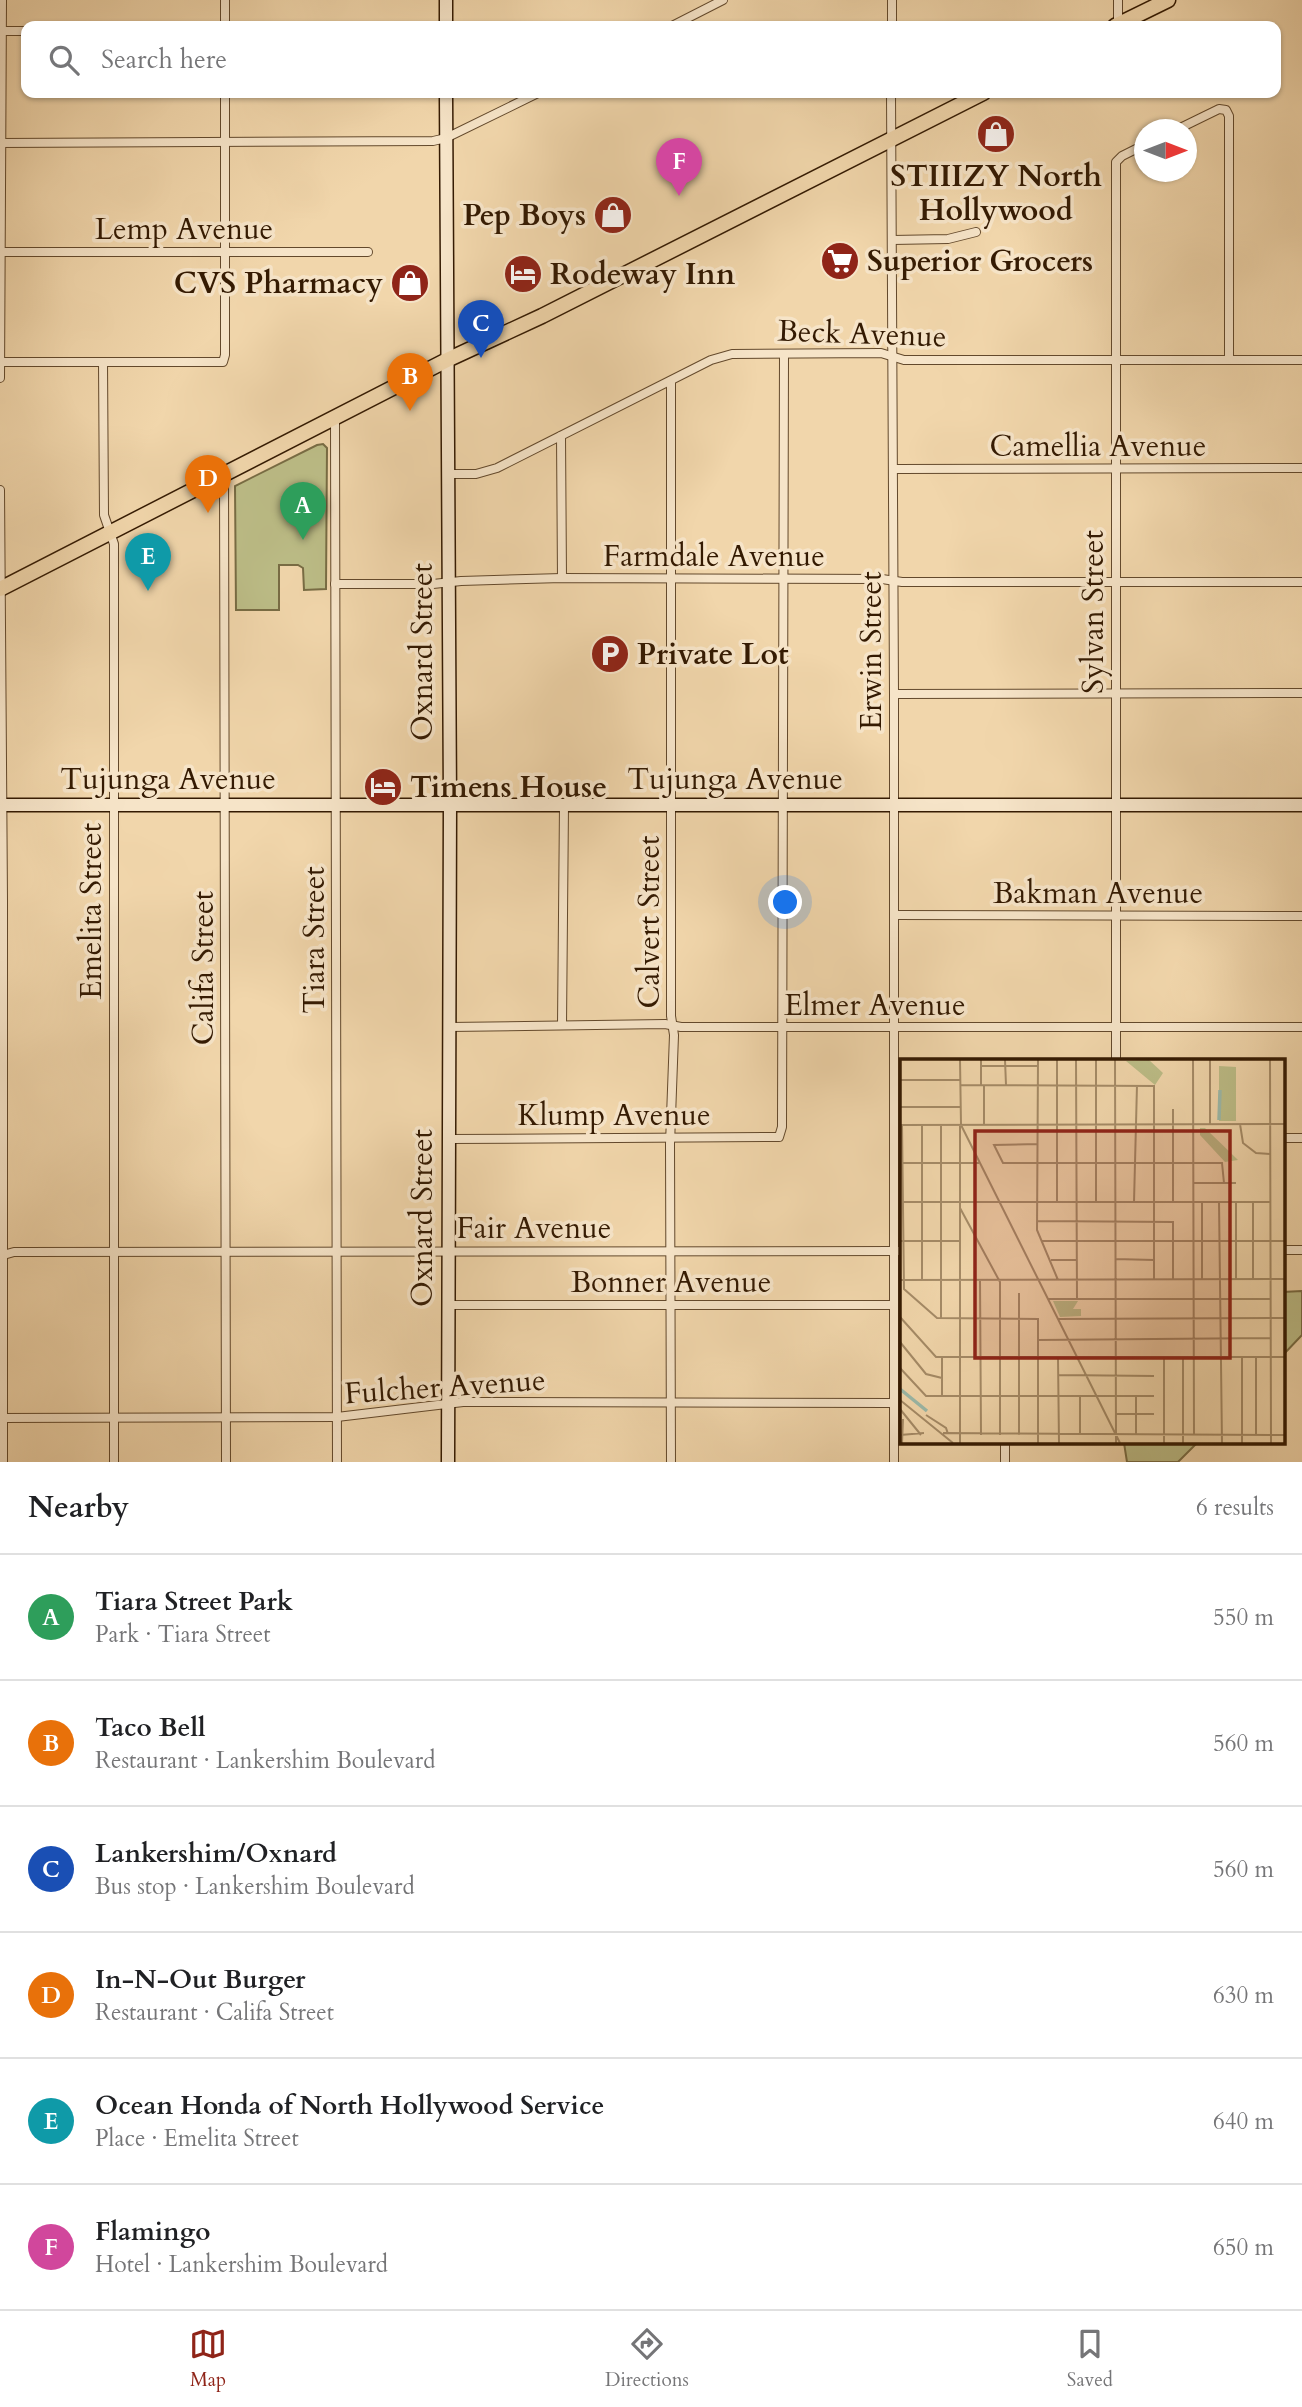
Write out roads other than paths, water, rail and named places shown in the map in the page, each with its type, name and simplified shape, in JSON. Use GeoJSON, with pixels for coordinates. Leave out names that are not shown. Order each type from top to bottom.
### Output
{"type":"FeatureCollection","features":[{"type":"Feature","properties":{"kind":"main road"},"geometry":{"type":"LineString","coordinates":[[446,0],[446,21]]}},
{"type":"Feature","properties":{"kind":"main road"},"geometry":{"type":"LineString","coordinates":[[1125,21],[1168,0]]}},
{"type":"Feature","properties":{"kind":"main road","name":"Oxnard Street"},"geometry":{"type":"LineString","coordinates":[[446,98],[450,804],[448,1462]]}},
{"type":"Feature","properties":{"kind":"main road"},"geometry":{"type":"LineString","coordinates":[[1,588],[447,360],[542,316],[973,98]]}},
{"type":"Feature","properties":{"kind":"main road","name":"Tujunga Avenue"},"geometry":{"type":"LineString","coordinates":[[2,805],[1302,805]]}},
{"type":"Feature","properties":{"kind":"street"},"geometry":{"type":"LineString","coordinates":[[0,378],[2,0]]}},
{"type":"Feature","properties":{"kind":"street"},"geometry":{"type":"LineString","coordinates":[[225,0],[225,21]]}},
{"type":"Feature","properties":{"kind":"street"},"geometry":{"type":"LineString","coordinates":[[681,21],[723,0]]}},
{"type":"Feature","properties":{"kind":"street"},"geometry":{"type":"LineString","coordinates":[[892,0],[892,21]]}},
{"type":"Feature","properties":{"kind":"street"},"geometry":{"type":"LineString","coordinates":[[1117,21],[1118,0]]}},
{"type":"Feature","properties":{"kind":"street"},"geometry":{"type":"LineString","coordinates":[[1,31],[21,31]]}},
{"type":"Feature","properties":{"kind":"street"},"geometry":{"type":"LineString","coordinates":[[0,362],[223,362],[225,98]]}},
{"type":"Feature","properties":{"kind":"street"},"geometry":{"type":"LineString","coordinates":[[1,143],[433,141],[446,138],[528,98]]}},
{"type":"Feature","properties":{"kind":"street","name":"Erwin Street"},"geometry":{"type":"LineString","coordinates":[[891,98],[894,1028],[898,1138],[897,1251],[893,1305],[894,1462]]}},
{"type":"Feature","properties":{"kind":"street"},"geometry":{"type":"LineString","coordinates":[[1197,120],[1219,109],[1226,110],[1229,116],[1228,360]]}},
{"type":"Feature","properties":{"kind":"street","name":"Sylvan Street"},"geometry":{"type":"LineString","coordinates":[[1116,1059],[1116,162],[1134,150]]}},
{"type":"Feature","properties":{"kind":"street"},"geometry":{"type":"LineString","coordinates":[[892,240],[948,239],[976,232]]}},
{"type":"Feature","properties":{"kind":"street","name":"Lemp Avenue"},"geometry":{"type":"LineString","coordinates":[[0,252],[368,252]]}},
{"type":"Feature","properties":{"kind":"street","name":"Beck Avenue"},"geometry":{"type":"LineString","coordinates":[[447,474],[476,474],[497,468],[711,360],[732,354],[881,353],[904,360],[1302,360]]}},
{"type":"Feature","properties":{"kind":"street"},"geometry":{"type":"LineString","coordinates":[[782,1027],[784,354]]}},
{"type":"Feature","properties":{"kind":"street","name":"Emelita Street"},"geometry":{"type":"LineString","coordinates":[[103,362],[104,515],[114,544],[114,1462]]}},
{"type":"Feature","properties":{"kind":"street","name":"Calvert Street"},"geometry":{"type":"LineString","coordinates":[[671,381],[671,1462]]}},
{"type":"Feature","properties":{"kind":"street","name":"Tiara Street"},"geometry":{"type":"LineString","coordinates":[[335,418],[337,1462]]}},
{"type":"Feature","properties":{"kind":"street"},"geometry":{"type":"LineString","coordinates":[[561,436],[562,578]]}},
{"type":"Feature","properties":{"kind":"street","name":"Camellia Avenue"},"geometry":{"type":"LineString","coordinates":[[893,468],[1302,468]]}},
{"type":"Feature","properties":{"kind":"street","name":"Califa Street"},"geometry":{"type":"LineString","coordinates":[[224,474],[226,1462]]}},
{"type":"Feature","properties":{"kind":"street"},"geometry":{"type":"LineString","coordinates":[[0,491],[3,1462]]}},
{"type":"Feature","properties":{"kind":"street","name":"Farmdale Avenue"},"geometry":{"type":"LineString","coordinates":[[335,584],[433,584],[448,581],[562,578],[1302,582]]}},
{"type":"Feature","properties":{"kind":"street"},"geometry":{"type":"LineString","coordinates":[[894,694],[1302,693]]}},
{"type":"Feature","properties":{"kind":"street"},"geometry":{"type":"LineString","coordinates":[[562,1025],[564,805]]}},
{"type":"Feature","properties":{"kind":"street","name":"Bakman Avenue"},"geometry":{"type":"LineString","coordinates":[[894,915],[1302,916]]}},
{"type":"Feature","properties":{"kind":"street","name":"Elmer Avenue"},"geometry":{"type":"LineString","coordinates":[[449,1027],[1302,1027]]}},
{"type":"Feature","properties":{"kind":"street","name":"Klump Avenue"},"geometry":{"type":"LineString","coordinates":[[449,1139],[779,1137],[782,1126],[782,1027]]}},
{"type":"Feature","properties":{"kind":"street"},"geometry":{"type":"LineString","coordinates":[[1284,1138],[1302,1138]]}},
{"type":"Feature","properties":{"kind":"street"},"geometry":{"type":"LineString","coordinates":[[1284,1250],[1302,1250]]}},
{"type":"Feature","properties":{"kind":"street","name":"Fair Avenue"},"geometry":{"type":"LineString","coordinates":[[1,1256],[14,1252],[897,1251]]}},
{"type":"Feature","properties":{"kind":"street","name":"Bonner Avenue"},"geometry":{"type":"LineString","coordinates":[[448,1305],[893,1305]]}},
{"type":"Feature","properties":{"kind":"street","name":"Fulcher Avenue"},"geometry":{"type":"LineString","coordinates":[[2,1418],[337,1417],[448,1404],[894,1403]]}},
{"type":"Feature","properties":{"kind":"street"},"geometry":{"type":"LineString","coordinates":[[1005,1444],[1005,1462]]}},
{"type":"Feature","properties":{"kind":"place","name":"STIIIZY North Hollywood"},"geometry":{"type":"Point","coordinates":[996,134]}},
{"type":"Feature","properties":{"kind":"place","name":"Flamingo"},"geometry":{"type":"Point","coordinates":[679,196]}},
{"type":"Feature","properties":{"kind":"place","name":"Pep Boys"},"geometry":{"type":"Point","coordinates":[613,215]}},
{"type":"Feature","properties":{"kind":"place","name":"Superior Grocers"},"geometry":{"type":"Point","coordinates":[840,261]}},
{"type":"Feature","properties":{"kind":"place","name":"Rodeway Inn"},"geometry":{"type":"Point","coordinates":[523,274]}},
{"type":"Feature","properties":{"kind":"place","name":"CVS Pharmacy"},"geometry":{"type":"Point","coordinates":[410,283]}},
{"type":"Feature","properties":{"kind":"place","name":"Lankershim/Oxnard"},"geometry":{"type":"Point","coordinates":[481,358]}},
{"type":"Feature","properties":{"kind":"place","name":"Taco Bell"},"geometry":{"type":"Point","coordinates":[410,411]}},
{"type":"Feature","properties":{"kind":"place","name":"In-N-Out Burger"},"geometry":{"type":"Point","coordinates":[208,513]}},
{"type":"Feature","properties":{"kind":"place","name":"Tiara Street Park"},"geometry":{"type":"Point","coordinates":[303,540]}},
{"type":"Feature","properties":{"kind":"place","name":"Ocean Honda of North Hollywood Service"},"geometry":{"type":"Point","coordinates":[148,591]}},
{"type":"Feature","properties":{"kind":"place","name":"Private Lot"},"geometry":{"type":"Point","coordinates":[610,654]}},
{"type":"Feature","properties":{"kind":"place","name":"Timens House"},"geometry":{"type":"Point","coordinates":[383,787]}}]}
